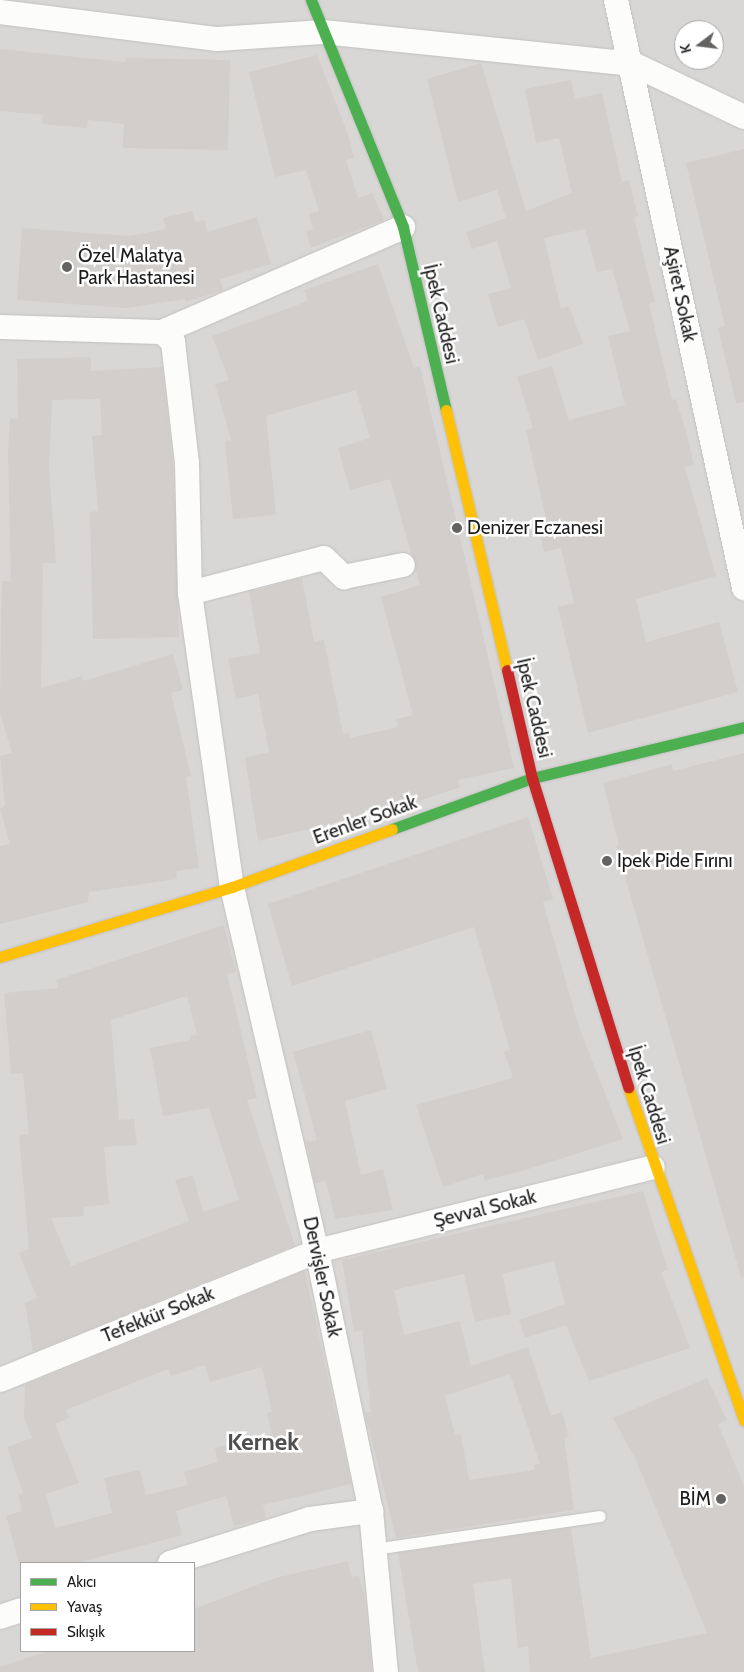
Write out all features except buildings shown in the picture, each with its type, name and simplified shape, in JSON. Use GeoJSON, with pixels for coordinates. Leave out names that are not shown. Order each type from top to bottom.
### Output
{"type":"FeatureCollection","features":[{"type":"Feature","properties":{"kind":"main road","name":"İpek Caddesi"},"geometry":{"type":"LineString","coordinates":[[311,0],[322,32],[403,228],[532,778],[652,1167],[744,1420]]}},
{"type":"Feature","properties":{"kind":"main road","name":"Erenler Sokak"},"geometry":{"type":"LineString","coordinates":[[0,957],[232,887],[532,778],[744,728]]}},
{"type":"Feature","properties":{"kind":"street","name":"Aşiret Sokak"},"geometry":{"type":"LineString","coordinates":[[616,0],[633,64],[744,588]]}},
{"type":"Feature","properties":{"kind":"street"},"geometry":{"type":"LineString","coordinates":[[0,12],[216,40],[322,32],[633,64],[744,117]]}},
{"type":"Feature","properties":{"kind":"street"},"geometry":{"type":"LineString","coordinates":[[0,327],[162,332],[403,228]]}},
{"type":"Feature","properties":{"kind":"street","name":"Dervişler Sokak"},"geometry":{"type":"LineString","coordinates":[[162,332],[173,342],[187,463],[190,594],[232,887],[317,1251],[370,1511],[386,1672]]}},
{"type":"Feature","properties":{"kind":"street"},"geometry":{"type":"LineString","coordinates":[[190,594],[324,558],[344,577],[403,565]]}},
{"type":"Feature","properties":{"kind":"street","name":"Şevval Sokak"},"geometry":{"type":"LineString","coordinates":[[317,1251],[652,1167]]}},
{"type":"Feature","properties":{"kind":"street","name":"Tefekkür Sokak"},"geometry":{"type":"LineString","coordinates":[[0,1380],[317,1251]]}},
{"type":"Feature","properties":{"kind":"street"},"geometry":{"type":"LineString","coordinates":[[173,1562],[310,1519],[370,1511]]}},
{"type":"Feature","properties":{"kind":"street"},"geometry":{"type":"LineString","coordinates":[[0,1616],[20,1610]]}},
{"type":"Feature","properties":{"kind":"lane"},"geometry":{"type":"LineString","coordinates":[[374,1549],[600,1516]]}},
{"type":"Feature","properties":{"kind":"shaded area"},"geometry":{"type":"Polygon","coordinates":[[[0,0],[744,0],[744,1672],[0,1672],[0,0]]]}},
{"type":"Feature","properties":{"kind":"traffic: fast"},"geometry":{"type":"LineString","coordinates":[[311,0],[403,227],[446,410]]}},
{"type":"Feature","properties":{"kind":"traffic: fast"},"geometry":{"type":"LineString","coordinates":[[392,829],[532,778],[744,727]]}},
{"type":"Feature","properties":{"kind":"traffic: slow"},"geometry":{"type":"LineString","coordinates":[[446,410],[507,670]]}},
{"type":"Feature","properties":{"kind":"traffic: slow"},"geometry":{"type":"LineString","coordinates":[[0,957],[232,887],[392,829]]}},
{"type":"Feature","properties":{"kind":"traffic: slow"},"geometry":{"type":"LineString","coordinates":[[628,1087],[744,1420]]}},
{"type":"Feature","properties":{"kind":"traffic: jam"},"geometry":{"type":"LineString","coordinates":[[507,670],[532,778],[628,1087]]}},
{"type":"Feature","properties":{"kind":"place","name":"Özel Malatya Park Hastanesi"},"geometry":{"type":"Point","coordinates":[67,267]}},
{"type":"Feature","properties":{"kind":"place","name":"Denizer Eczanesi"},"geometry":{"type":"Point","coordinates":[457,528]}},
{"type":"Feature","properties":{"kind":"place","name":"Ipek Pide Fırını"},"geometry":{"type":"Point","coordinates":[607,861]}},
{"type":"Feature","properties":{"kind":"place","name":"BİM"},"geometry":{"type":"Point","coordinates":[721,1499]}},
{"type":"Feature","properties":{"kind":"district","name":"Kernek"},"geometry":{"type":"Point","coordinates":[263,1442]}}]}
